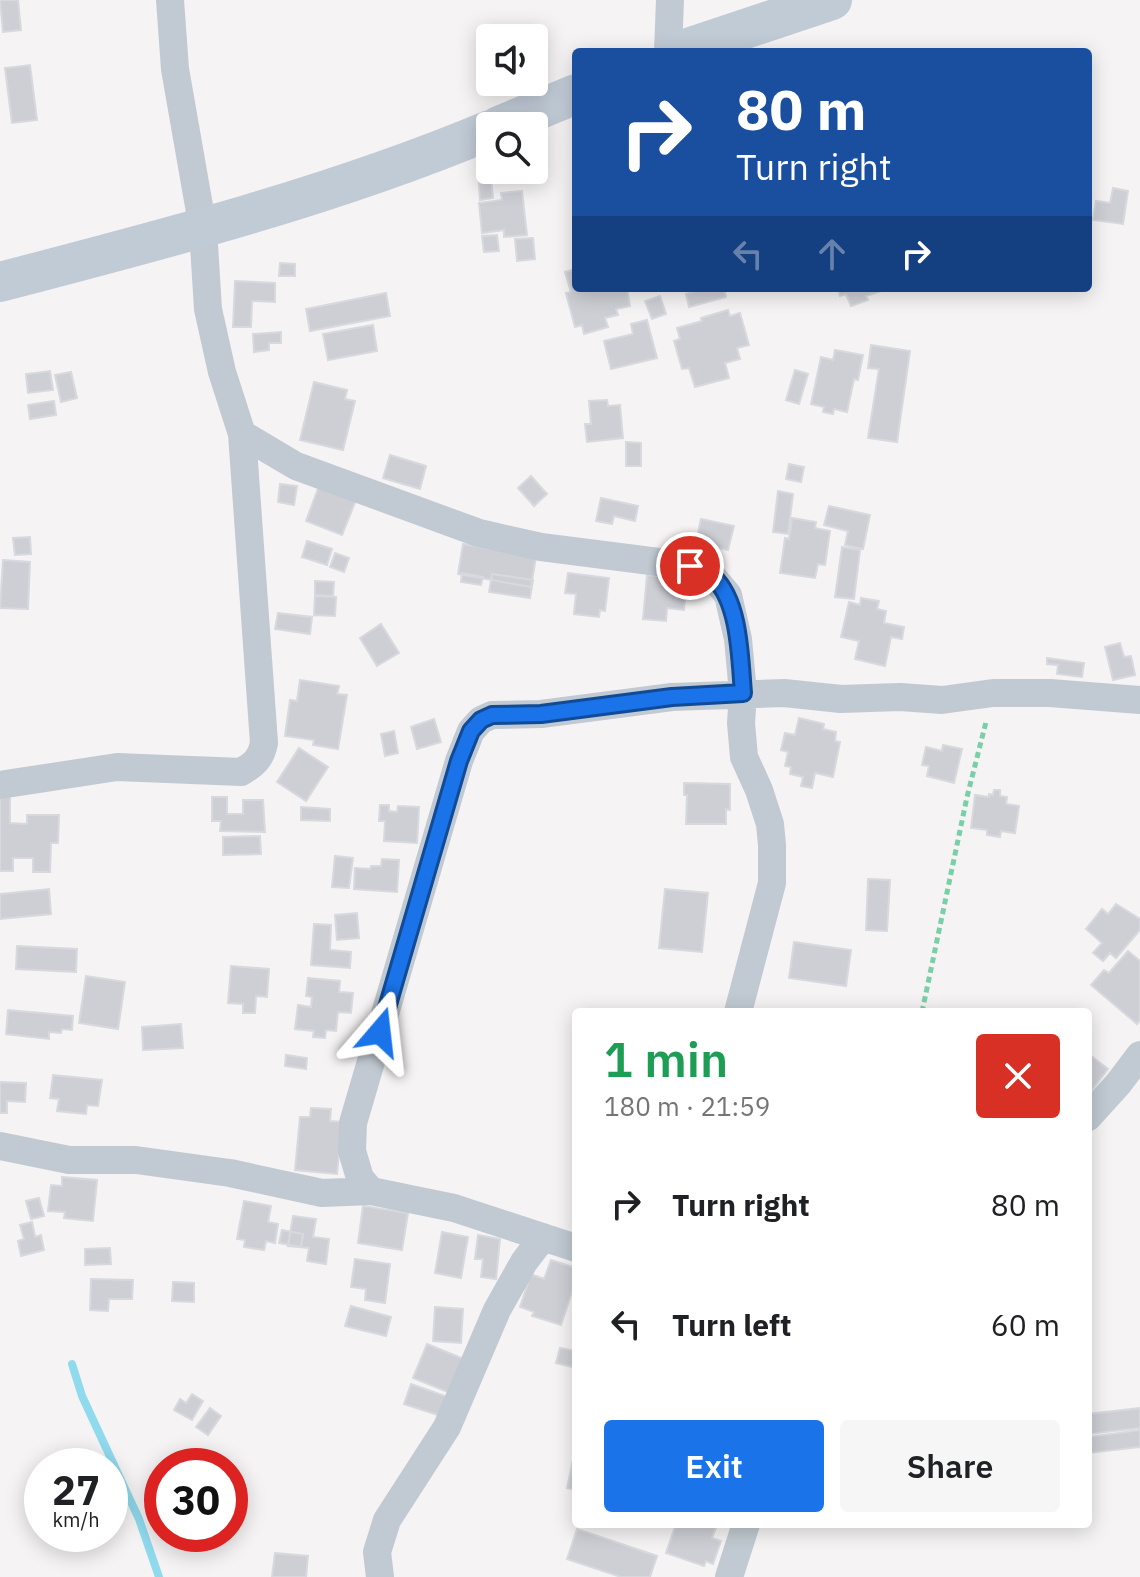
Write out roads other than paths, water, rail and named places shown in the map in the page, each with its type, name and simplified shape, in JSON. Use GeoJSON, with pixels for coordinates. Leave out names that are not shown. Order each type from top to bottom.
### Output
{"type":"FeatureCollection","features":[{"type":"Feature","properties":{"kind":"main road"},"geometry":{"type":"LineString","coordinates":[[688,48],[832,0]]}},
{"type":"Feature","properties":{"kind":"main road"},"geometry":{"type":"LineString","coordinates":[[533,112],[572,96]]}},
{"type":"Feature","properties":{"kind":"main road"},"geometry":{"type":"LineString","coordinates":[[0,282],[203,229],[424,158],[476,136]]}},
{"type":"Feature","properties":{"kind":"street"},"geometry":{"type":"LineString","coordinates":[[0,785],[117,767],[241,772],[254,765],[264,743],[242,434],[222,372],[208,309],[203,229],[175,69],[170,0]]}},
{"type":"Feature","properties":{"kind":"street"},"geometry":{"type":"LineString","coordinates":[[668,48],[670,0]]}},
{"type":"Feature","properties":{"kind":"street"},"geometry":{"type":"LineString","coordinates":[[242,434],[296,466],[479,533],[541,547],[690,566],[712,576],[728,595],[738,639],[744,757],[770,824],[772,883],[739,1008]]}},
{"type":"Feature","properties":{"kind":"street"},"geometry":{"type":"LineString","coordinates":[[371,1191],[360,1178],[352,1151],[353,1123],[459,761],[471,731],[481,720],[492,715],[541,714],[672,697],[743,693],[784,693],[841,699],[900,697],[942,700],[993,693],[1050,693],[1140,700]]}},
{"type":"Feature","properties":{"kind":"street"},"geometry":{"type":"LineString","coordinates":[[1092,1113],[1140,1055]]}},
{"type":"Feature","properties":{"kind":"street"},"geometry":{"type":"LineString","coordinates":[[0,1146],[69,1160],[136,1160],[217,1171],[322,1193],[371,1191],[454,1208],[572,1247]]}},
{"type":"Feature","properties":{"kind":"street"},"geometry":{"type":"LineString","coordinates":[[380,1577],[377,1552],[387,1520],[447,1427],[497,1310],[524,1262],[543,1237]]}},
{"type":"Feature","properties":{"kind":"street"},"geometry":{"type":"LineString","coordinates":[[729,1577],[745,1528]]}},
{"type":"Feature","properties":{"kind":"waterway"},"geometry":{"type":"LineString","coordinates":[[72,1364],[82,1396],[139,1519],[159,1577]]}}]}
